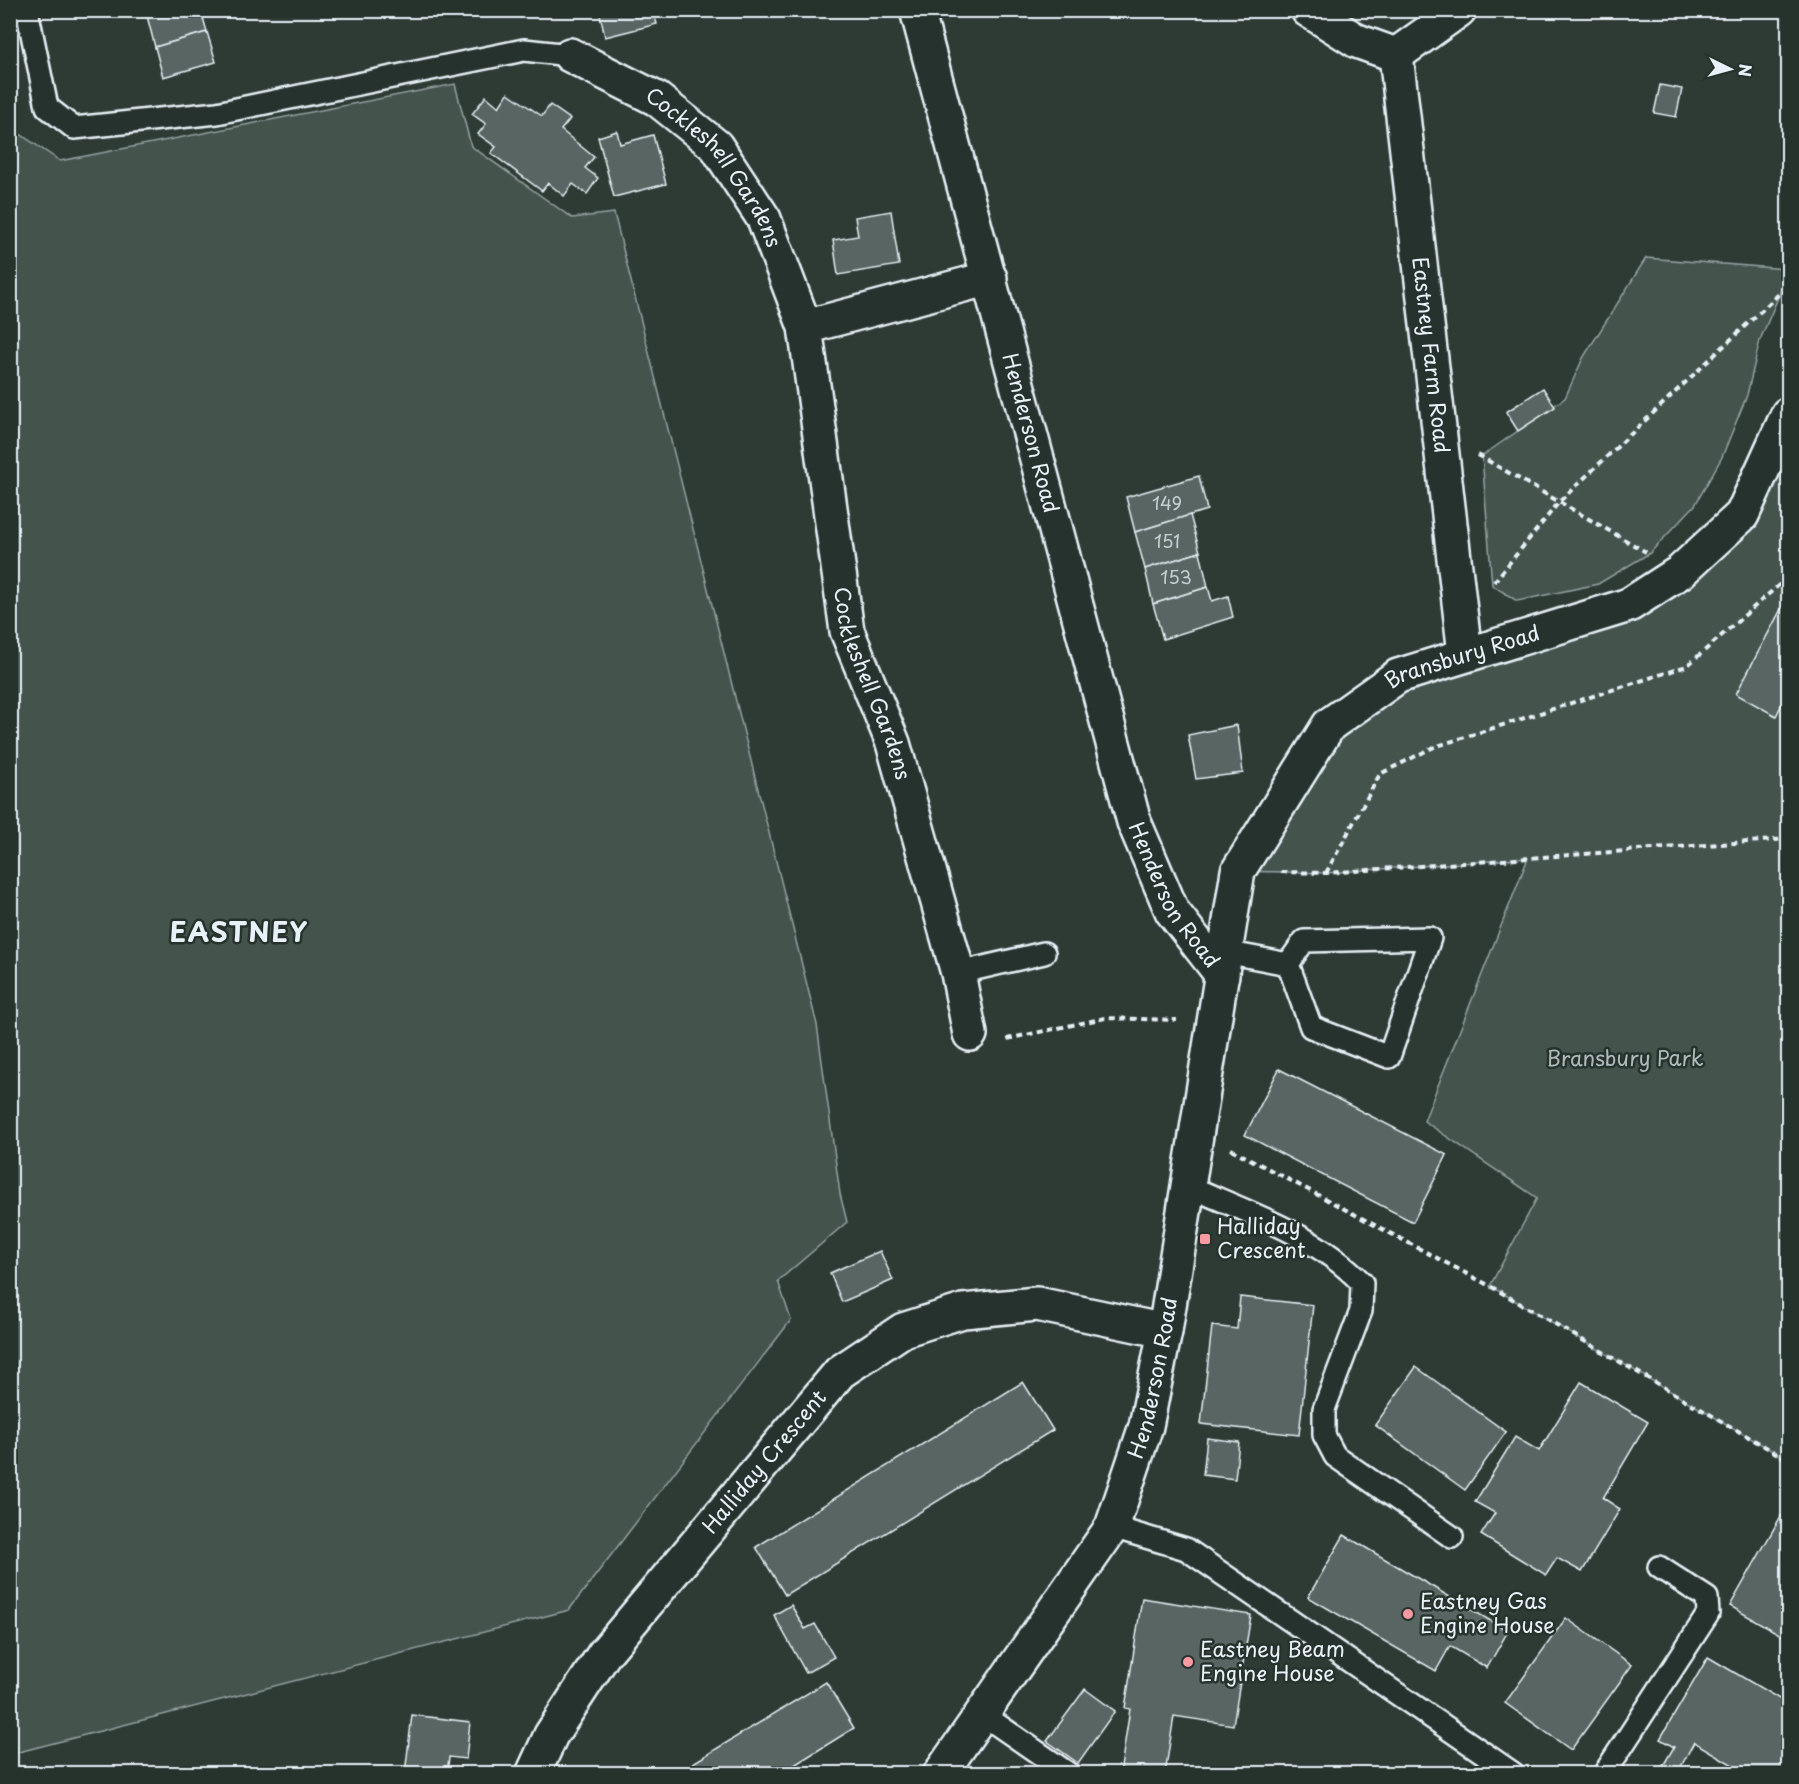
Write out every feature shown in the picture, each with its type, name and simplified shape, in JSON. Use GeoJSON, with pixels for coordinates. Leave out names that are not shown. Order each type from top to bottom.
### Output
{"type":"FeatureCollection","features":[{"type":"Feature","properties":{"kind":"street","name":"Henderson Road"},"geometry":{"type":"LineString","coordinates":[[917,10],[1134,822],[1172,911],[1223,963],[1165,1331],[1146,1426],[1112,1527],[940,1773]]}},
{"type":"Feature","properties":{"kind":"street"},"geometry":{"type":"LineString","coordinates":[[1308,10],[1357,41],[1396,55],[1459,10]]}},
{"type":"Feature","properties":{"kind":"street","name":"Cockleshell Gardens"},"geometry":{"type":"LineString","coordinates":[[570,55],[657,99],[716,146],[764,219],[805,327],[847,631],[893,743],[958,973],[970,1034]]}},
{"type":"Feature","properties":{"kind":"street","name":"Eastney Farm Road"},"geometry":{"type":"LineString","coordinates":[[1396,55],[1465,654]]}},
{"type":"Feature","properties":{"kind":"street"},"geometry":{"type":"LineString","coordinates":[[805,327],[990,278]]}},
{"type":"Feature","properties":{"kind":"street","name":"Bransbury Road"},"geometry":{"type":"LineString","coordinates":[[1223,963],[1238,871],[1329,725],[1398,676],[1629,605],[1680,572],[1742,515],[1788,414]]}},
{"type":"Feature","properties":{"kind":"street","name":"Halliday Crescent"},"geometry":{"type":"LineString","coordinates":[[533,1773],[551,1734],[604,1654],[840,1372],[903,1330],[963,1311],[1037,1304],[1165,1331]]}},
{"type":"Feature","properties":{"kind":"lane"},"geometry":{"type":"LineString","coordinates":[[27,10],[47,107],[74,128],[217,113],[524,50],[570,55]]}},
{"type":"Feature","properties":{"kind":"lane"},"geometry":{"type":"LineString","coordinates":[[1430,938],[1389,1057],[1311,1027],[1288,964],[1304,941],[1430,938]]}},
{"type":"Feature","properties":{"kind":"lane"},"geometry":{"type":"LineString","coordinates":[[958,973],[1044,953]]}},
{"type":"Feature","properties":{"kind":"lane"},"geometry":{"type":"LineString","coordinates":[[1223,963],[1288,964]]}},
{"type":"Feature","properties":{"kind":"lane"},"geometry":{"type":"LineString","coordinates":[[1188,1186],[1286,1229],[1347,1267],[1362,1283],[1361,1311],[1324,1409],[1324,1436],[1335,1456],[1452,1537]]}},
{"type":"Feature","properties":{"kind":"lane"},"geometry":{"type":"LineString","coordinates":[[1112,1527],[1186,1549],[1514,1773]]}},
{"type":"Feature","properties":{"kind":"lane"},"geometry":{"type":"LineString","coordinates":[[1604,1773],[1708,1614],[1707,1599],[1659,1568]]}},
{"type":"Feature","properties":{"kind":"lane"},"geometry":{"type":"LineString","coordinates":[[981,1714],[1069,1773]]}},
{"type":"Feature","properties":{"kind":"path"},"geometry":{"type":"LineString","coordinates":[[1459,599],[1492,585],[1560,501],[1780,293],[1788,290]]}},
{"type":"Feature","properties":{"kind":"path"},"geometry":{"type":"LineString","coordinates":[[1442,450],[1482,456],[1680,572]]}},
{"type":"Feature","properties":{"kind":"path"},"geometry":{"type":"LineString","coordinates":[[1326,873],[1380,774],[1434,747],[1687,666],[1788,577]]}},
{"type":"Feature","properties":{"kind":"path"},"geometry":{"type":"LineString","coordinates":[[1238,871],[1326,873],[1788,839]]}},
{"type":"Feature","properties":{"kind":"path"},"geometry":{"type":"LineString","coordinates":[[970,1034],[974,1046],[1105,1018],[1214,1021]]}},
{"type":"Feature","properties":{"kind":"path"},"geometry":{"type":"LineString","coordinates":[[1197,1131],[1490,1286],[1788,1460]]}},
{"type":"Feature","properties":{"kind":"green space"},"geometry":{"type":"Polygon","coordinates":[[[455,84],[471,146],[572,218],[614,213],[817,1025],[840,1194],[847,1222],[778,1281],[791,1320],[569,1610],[11,1754],[11,128],[60,161],[455,84]]]}},
{"type":"Feature","properties":{"kind":"green space"},"geometry":{"type":"Polygon","coordinates":[[[1646,258],[1786,269],[1780,293],[1760,340],[1747,395],[1722,457],[1695,505],[1650,553],[1598,584],[1517,601],[1492,585],[1482,456],[1565,398],[1583,358],[1646,258]]]}},
{"type":"Feature","properties":{"kind":"green space","name":"Bransbury Park"},"geometry":{"type":"Polygon","coordinates":[[[1788,414],[1788,1460],[1490,1286],[1537,1198],[1424,1121],[1528,858],[1326,873],[1238,871],[1329,725],[1398,676],[1629,605],[1742,515],[1788,414]]]}},
{"type":"Feature","properties":{"kind":"building"},"geometry":{"type":"Polygon","coordinates":[[[146,10],[168,10],[147,16],[146,10]]]}},
{"type":"Feature","properties":{"kind":"building"},"geometry":{"type":"Polygon","coordinates":[[[168,10],[201,10],[207,32],[155,47],[147,16],[168,10]]]}},
{"type":"Feature","properties":{"kind":"building"},"geometry":{"type":"Polygon","coordinates":[[[599,10],[653,10],[657,24],[605,37],[599,10]]]}},
{"type":"Feature","properties":{"kind":"building"},"geometry":{"type":"Polygon","coordinates":[[[207,32],[216,62],[163,77],[155,47],[207,32]]]}},
{"type":"Feature","properties":{"kind":"building"},"geometry":{"type":"Polygon","coordinates":[[[1660,85],[1682,89],[1676,117],[1654,113],[1660,85]]]}},
{"type":"Feature","properties":{"kind":"building"},"geometry":{"type":"Polygon","coordinates":[[[508,93],[542,116],[550,105],[570,119],[561,130],[594,157],[585,168],[598,178],[587,194],[573,184],[564,196],[548,183],[542,191],[491,153],[496,147],[478,134],[486,124],[472,114],[486,96],[499,107],[508,93]]]}},
{"type":"Feature","properties":{"kind":"building"},"geometry":{"type":"Polygon","coordinates":[[[617,131],[620,144],[653,135],[666,184],[614,197],[598,137],[617,131]]]}},
{"type":"Feature","properties":{"kind":"building"},"geometry":{"type":"Polygon","coordinates":[[[891,211],[899,265],[838,275],[833,240],[858,236],[855,217],[891,211]]]}},
{"type":"Feature","properties":{"kind":"building"},"geometry":{"type":"Polygon","coordinates":[[[1543,388],[1555,407],[1518,431],[1506,412],[1543,388]]]}},
{"type":"Feature","properties":{"kind":"building"},"geometry":{"type":"Polygon","coordinates":[[[1199,476],[1207,510],[1135,532],[1126,497],[1199,476]]]}},
{"type":"Feature","properties":{"kind":"building"},"geometry":{"type":"Polygon","coordinates":[[[1190,515],[1200,552],[1145,569],[1135,532],[1190,515]]]}},
{"type":"Feature","properties":{"kind":"building"},"geometry":{"type":"Polygon","coordinates":[[[1200,552],[1208,587],[1153,604],[1145,569],[1200,552]]]}},
{"type":"Feature","properties":{"kind":"building"},"geometry":{"type":"Polygon","coordinates":[[[1208,587],[1212,601],[1228,596],[1233,617],[1163,639],[1153,604],[1208,587]]]}},
{"type":"Feature","properties":{"kind":"building"},"geometry":{"type":"Polygon","coordinates":[[[1788,596],[1788,692],[1776,716],[1736,694],[1788,596]]]}},
{"type":"Feature","properties":{"kind":"building"},"geometry":{"type":"Polygon","coordinates":[[[1237,725],[1243,773],[1196,779],[1188,735],[1237,725]]]}},
{"type":"Feature","properties":{"kind":"building"},"geometry":{"type":"Polygon","coordinates":[[[1279,1069],[1447,1155],[1413,1222],[1245,1135],[1279,1069]]]}},
{"type":"Feature","properties":{"kind":"building"},"geometry":{"type":"Polygon","coordinates":[[[880,1251],[893,1280],[842,1302],[830,1273],[880,1251]]]}},
{"type":"Feature","properties":{"kind":"building"},"geometry":{"type":"Polygon","coordinates":[[[1240,1297],[1313,1305],[1299,1435],[1201,1424],[1212,1326],[1237,1329],[1240,1297]]]}},
{"type":"Feature","properties":{"kind":"building"},"geometry":{"type":"Polygon","coordinates":[[[1416,1367],[1506,1432],[1465,1490],[1375,1425],[1416,1367]]]}},
{"type":"Feature","properties":{"kind":"building"},"geometry":{"type":"Polygon","coordinates":[[[1023,1382],[1053,1430],[785,1595],[756,1547],[1023,1382]]]}},
{"type":"Feature","properties":{"kind":"building"},"geometry":{"type":"Polygon","coordinates":[[[1581,1382],[1648,1422],[1603,1498],[1620,1509],[1582,1572],[1557,1558],[1546,1575],[1481,1535],[1495,1513],[1475,1502],[1515,1437],[1539,1451],[1581,1382]]]}},
{"type":"Feature","properties":{"kind":"building"},"geometry":{"type":"Polygon","coordinates":[[[1207,1438],[1239,1442],[1235,1479],[1203,1475],[1207,1438]]]}},
{"type":"Feature","properties":{"kind":"building"},"geometry":{"type":"Polygon","coordinates":[[[1781,1516],[1788,1520],[1788,1639],[1730,1606],[1781,1516]]]}},
{"type":"Feature","properties":{"kind":"building","name":"Eastney Gas Engine House"},"geometry":{"type":"Polygon","coordinates":[[[1344,1535],[1508,1631],[1487,1668],[1450,1646],[1436,1671],[1308,1597],[1344,1535]]]}},
{"type":"Feature","properties":{"kind":"building","name":"Eastney Beam Engine House"},"geometry":{"type":"Polygon","coordinates":[[[1142,1598],[1251,1615],[1233,1725],[1174,1716],[1165,1774],[1120,1774],[1130,1709],[1125,1708],[1142,1598]]]}},
{"type":"Feature","properties":{"kind":"building"},"geometry":{"type":"Polygon","coordinates":[[[791,1605],[805,1629],[815,1624],[834,1657],[806,1673],[774,1615],[791,1605]]]}},
{"type":"Feature","properties":{"kind":"building"},"geometry":{"type":"Polygon","coordinates":[[[1566,1618],[1632,1665],[1571,1750],[1505,1703],[1566,1618]]]}},
{"type":"Feature","properties":{"kind":"building"},"geometry":{"type":"Polygon","coordinates":[[[1708,1657],[1788,1704],[1788,1774],[1748,1774],[1694,1742],[1677,1774],[1660,1771],[1674,1747],[1660,1739],[1708,1657]]]}},
{"type":"Feature","properties":{"kind":"building"},"geometry":{"type":"Polygon","coordinates":[[[826,1682],[854,1728],[780,1774],[675,1774],[826,1682]]]}},
{"type":"Feature","properties":{"kind":"building"},"geometry":{"type":"Polygon","coordinates":[[[1085,1689],[1115,1711],[1078,1763],[1047,1741],[1085,1689]]]}},
{"type":"Feature","properties":{"kind":"building"},"geometry":{"type":"Polygon","coordinates":[[[412,1715],[470,1722],[466,1759],[449,1757],[447,1774],[405,1774],[412,1715]]]}},
{"type":"Feature","properties":{"kind":"place","name":"Halliday Crescent"},"geometry":{"type":"Point","coordinates":[1205,1239]}},
{"type":"Feature","properties":{"kind":"place","name":"Eastney Gas Engine House"},"geometry":{"type":"Point","coordinates":[1408,1614]}},
{"type":"Feature","properties":{"kind":"place","name":"Eastney Beam Engine House"},"geometry":{"type":"Point","coordinates":[1188,1662]}},
{"type":"Feature","properties":{"kind":"district","name":"EASTNEY"},"geometry":{"type":"Point","coordinates":[239,933]}}]}
